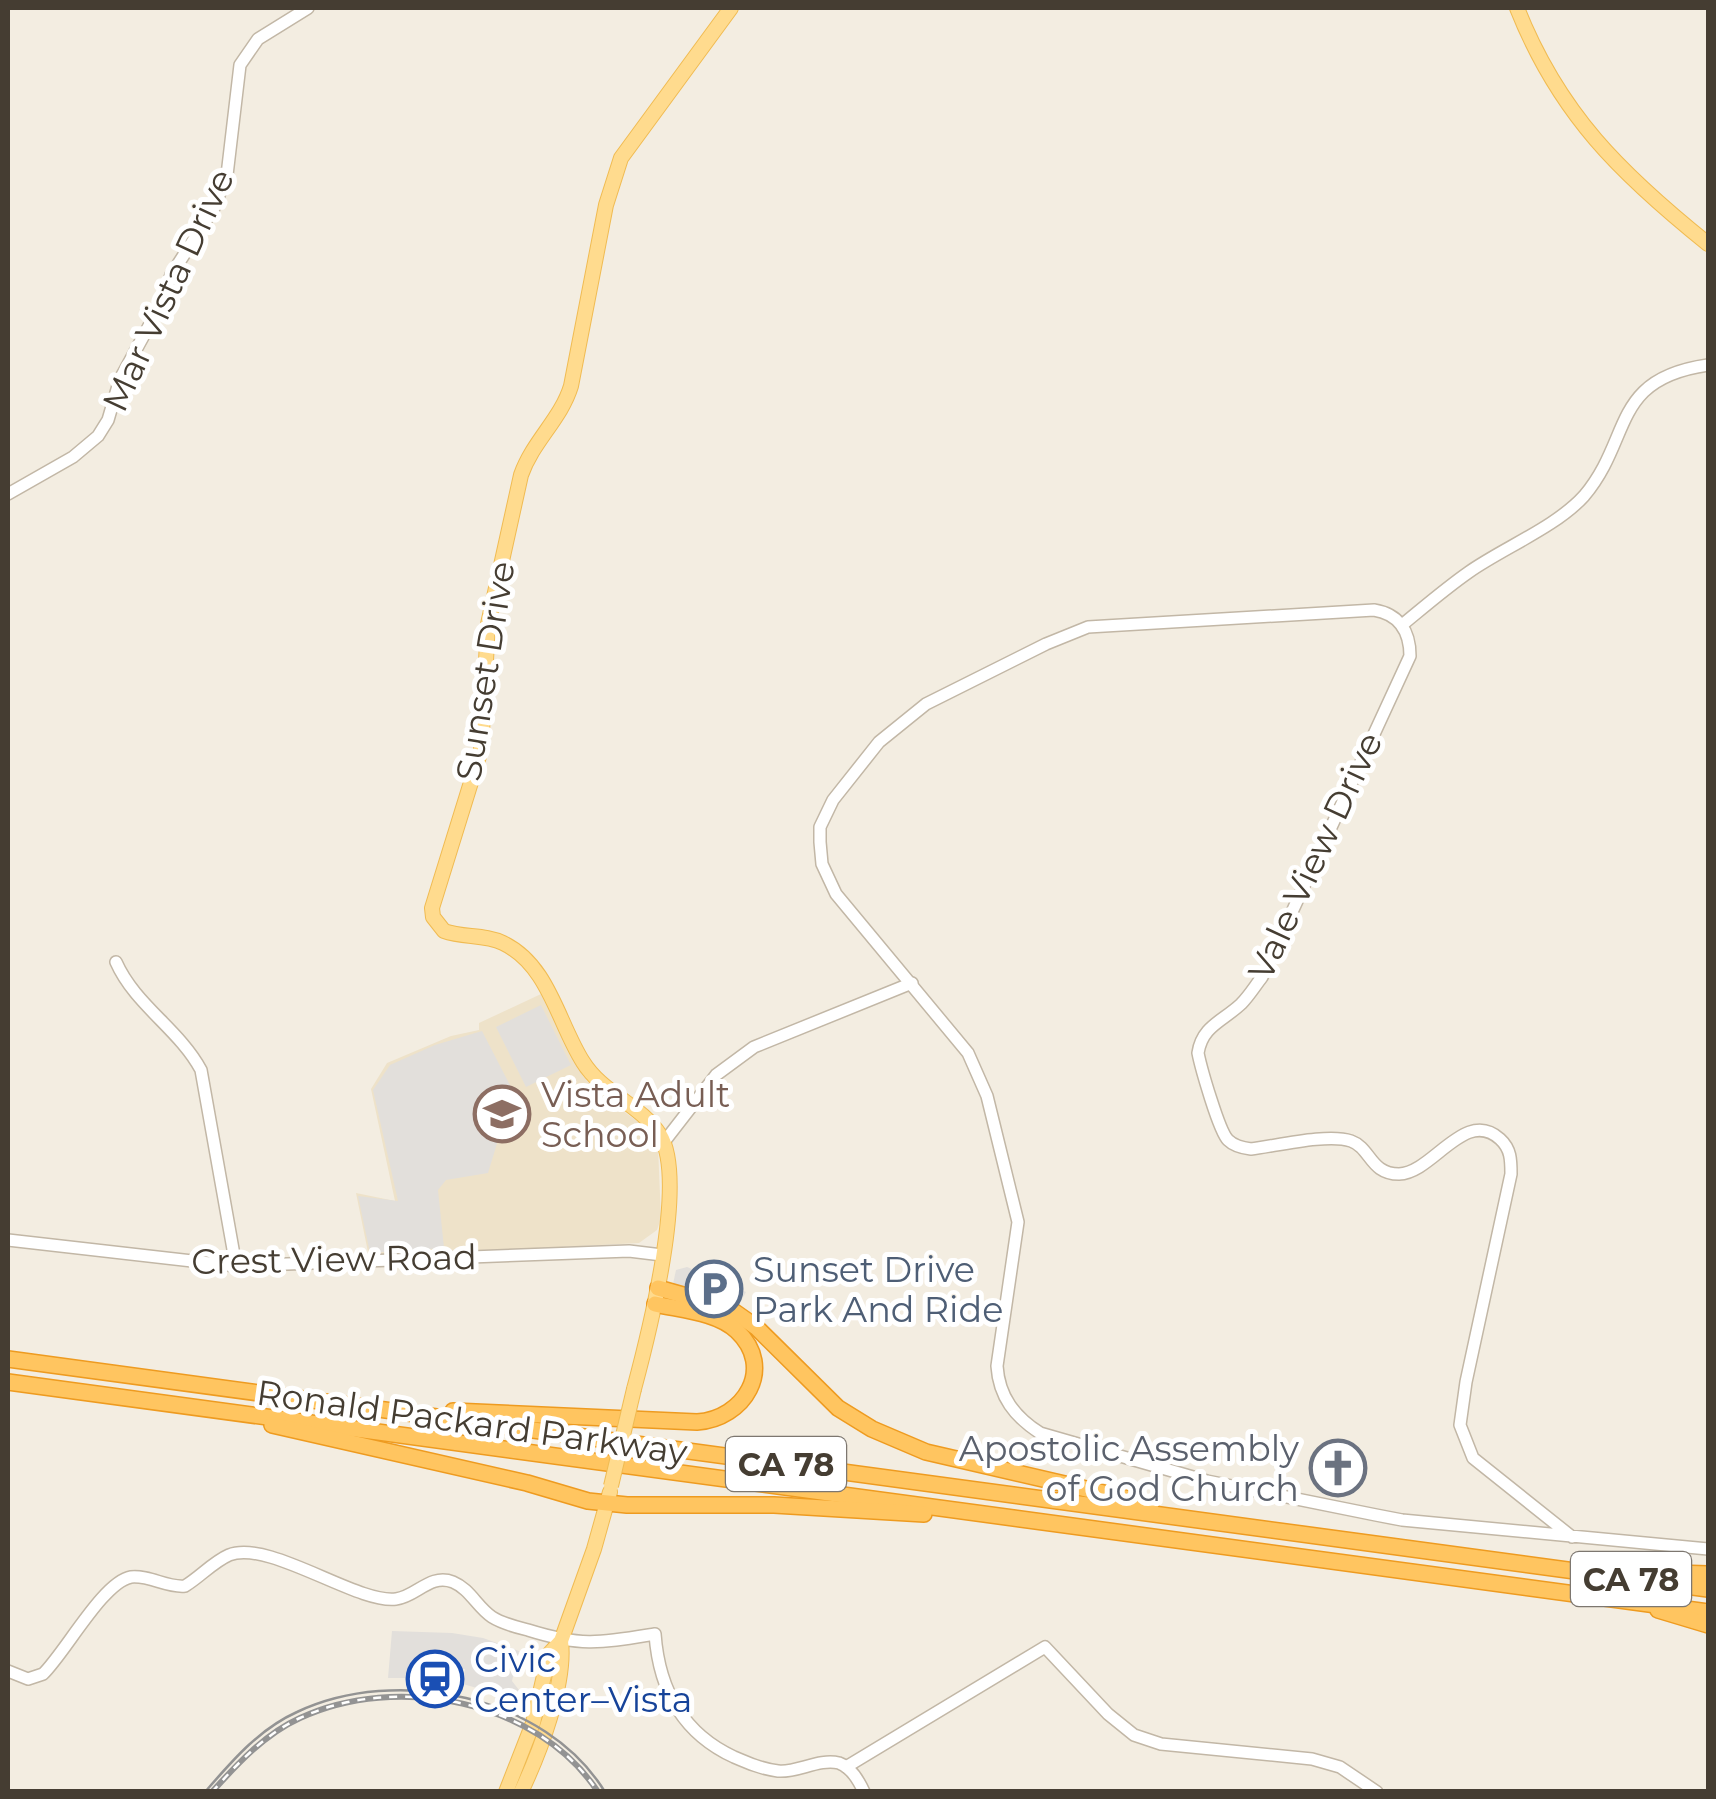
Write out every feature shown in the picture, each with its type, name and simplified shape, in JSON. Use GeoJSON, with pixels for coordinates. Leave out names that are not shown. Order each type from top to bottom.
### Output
{"type":"FeatureCollection","features":[{"type":"Feature","properties":{"kind":"highway"},"geometry":{"type":"LineString","coordinates":[[345,1404],[697,1422],[729,1414],[746,1397],[751,1385],[754,1364],[747,1343],[719,1319],[656,1296]]}},
{"type":"Feature","properties":{"kind":"highway"},"geometry":{"type":"LineString","coordinates":[[656,1296],[713,1302],[744,1317],[838,1408],[898,1442],[926,1452],[1228,1523]]}},
{"type":"Feature","properties":{"kind":"highway","name":"Ronald Packard Parkway"},"geometry":{"type":"LineString","coordinates":[[8,1359],[1708,1589]]}},
{"type":"Feature","properties":{"kind":"highway","name":"Ronald Packard Parkway"},"geometry":{"type":"LineString","coordinates":[[8,1382],[1708,1612]]}},
{"type":"Feature","properties":{"kind":"highway"},"geometry":{"type":"LineString","coordinates":[[215,1409],[286,1429],[529,1483],[588,1501],[774,1505],[1062,1524]]}},
{"type":"Feature","properties":{"kind":"highway"},"geometry":{"type":"LineString","coordinates":[[1553,1568],[1708,1574]]}},
{"type":"Feature","properties":{"kind":"highway"},"geometry":{"type":"LineString","coordinates":[[1641,1602],[1678,1619],[1708,1625]]}},
{"type":"Feature","properties":{"kind":"main road","name":"Sunset Drive"},"geometry":{"type":"LineString","coordinates":[[664,1142],[647,1120],[612,1095],[587,1068],[548,991],[530,966],[503,943],[444,931],[432,908],[481,750],[488,624],[520,475],[529,452],[564,406],[572,386],[612,184],[635,136],[730,8]]}},
{"type":"Feature","properties":{"kind":"main road"},"geometry":{"type":"LineString","coordinates":[[1517,8],[1548,75],[1579,122],[1613,162],[1708,244]]}},
{"type":"Feature","properties":{"kind":"main road"},"geometry":{"type":"LineString","coordinates":[[506,1792],[532,1723],[549,1654],[561,1641],[608,1503],[656,1296],[668,1203],[664,1142]]}},
{"type":"Feature","properties":{"kind":"main road"},"geometry":{"type":"LineString","coordinates":[[522,1792],[552,1706],[563,1656],[561,1641]]}},
{"type":"Feature","properties":{"kind":"street","name":"Mar Vista Drive"},"geometry":{"type":"LineString","coordinates":[[8,494],[72,457],[98,436],[108,420],[120,379],[162,302],[171,275],[214,208],[227,175],[240,65],[258,38],[308,8]]}},
{"type":"Feature","properties":{"kind":"street"},"geometry":{"type":"LineString","coordinates":[[1708,366],[1660,380],[1642,391],[1584,496],[1564,513],[1468,572],[1402,625],[1374,610],[1088,627],[1004,664],[921,708],[856,768],[833,800],[820,828],[822,864],[836,894],[968,1053],[979,1075],[1017,1208],[1016,1251],[997,1366],[998,1380],[1016,1414],[1040,1433],[1274,1496],[1402,1520],[1708,1549]]}},
{"type":"Feature","properties":{"kind":"street","name":"Vale View Drive"},"geometry":{"type":"LineString","coordinates":[[1402,625],[1410,641],[1410,656],[1262,976],[1246,1000],[1210,1026],[1200,1040],[1198,1058],[1222,1130],[1230,1142],[1240,1147],[1350,1140],[1379,1169],[1396,1174],[1408,1173],[1464,1134],[1477,1130],[1492,1132],[1502,1140],[1508,1149],[1511,1174],[1460,1425],[1473,1458],[1572,1536]]}},
{"type":"Feature","properties":{"kind":"street"},"geometry":{"type":"LineString","coordinates":[[116,962],[132,989],[190,1050],[201,1070],[236,1266]]}},
{"type":"Feature","properties":{"kind":"street"},"geometry":{"type":"LineString","coordinates":[[664,1142],[716,1075],[754,1046],[912,983]]}},
{"type":"Feature","properties":{"kind":"street","name":"Crest View Road"},"geometry":{"type":"LineString","coordinates":[[8,1240],[236,1266],[629,1251],[662,1256]]}},
{"type":"Feature","properties":{"kind":"street"},"geometry":{"type":"LineString","coordinates":[[8,1671],[28,1679],[42,1674],[122,1581],[138,1577],[185,1586],[238,1553],[317,1572],[380,1597],[398,1600],[429,1582],[453,1582],[496,1620],[561,1641],[601,1642],[655,1634],[662,1682],[684,1719],[706,1742],[756,1767],[782,1772],[827,1762],[846,1768],[864,1792]]}},
{"type":"Feature","properties":{"kind":"street"},"geometry":{"type":"LineString","coordinates":[[846,1768],[1044,1647],[1108,1714],[1134,1735],[1161,1744],[1330,1763],[1378,1792]]}},
{"type":"Feature","properties":{"kind":"shaded area","name":"Vista Adult School"},"geometry":{"type":"Polygon","coordinates":[[[541,994],[583,1076],[598,1093],[644,1126],[658,1147],[661,1218],[657,1230],[639,1243],[369,1257],[356,1193],[395,1201],[371,1089],[387,1063],[451,1036],[479,1030],[479,1023],[541,994]]]}},
{"type":"Feature","properties":{"kind":"shaded area"},"geometry":{"type":"Polygon","coordinates":[[[541,1005],[571,1065],[526,1087],[496,1027],[541,1005]]]}},
{"type":"Feature","properties":{"kind":"shaded area"},"geometry":{"type":"Polygon","coordinates":[[[482,1031],[513,1091],[488,1173],[446,1180],[438,1190],[444,1248],[370,1253],[358,1196],[398,1201],[373,1090],[390,1065],[435,1045],[482,1031]]]}},
{"type":"Feature","properties":{"kind":"shaded area","name":"Sunset Drive Park And Ride"},"geometry":{"type":"Polygon","coordinates":[[[687,1267],[746,1292],[738,1306],[673,1284],[676,1270],[687,1267]]]}},
{"type":"Feature","properties":{"kind":"shaded area"},"geometry":{"type":"Polygon","coordinates":[[[392,1631],[452,1633],[483,1638],[519,1651],[512,1681],[519,1690],[515,1699],[463,1684],[465,1669],[413,1663],[412,1678],[388,1678],[392,1631]]]}},
{"type":"Feature","properties":{"kind":"tram line"},"geometry":{"type":"LineString","coordinates":[[205,1792],[247,1747],[283,1719],[336,1698],[379,1691],[422,1691],[466,1698],[508,1712],[546,1732],[579,1759],[605,1792]]}},
{"type":"Feature","properties":{"kind":"railway"},"geometry":{"type":"LineString","coordinates":[[212,1792],[264,1741],[300,1718],[338,1704],[421,1697],[503,1716],[540,1735],[572,1761],[598,1792]]}},
{"type":"Feature","properties":{"kind":"place","name":"Vista Adult School"},"geometry":{"type":"Point","coordinates":[502,1114]}},
{"type":"Feature","properties":{"kind":"place","name":"Sunset Drive Park And Ride"},"geometry":{"type":"Point","coordinates":[714,1289]}},
{"type":"Feature","properties":{"kind":"place","name":"Apostolic Assembly of God Church"},"geometry":{"type":"Point","coordinates":[1338,1468]}},
{"type":"Feature","properties":{"kind":"place","name":"Civic Center–Vista"},"geometry":{"type":"Point","coordinates":[435,1679]}}]}
